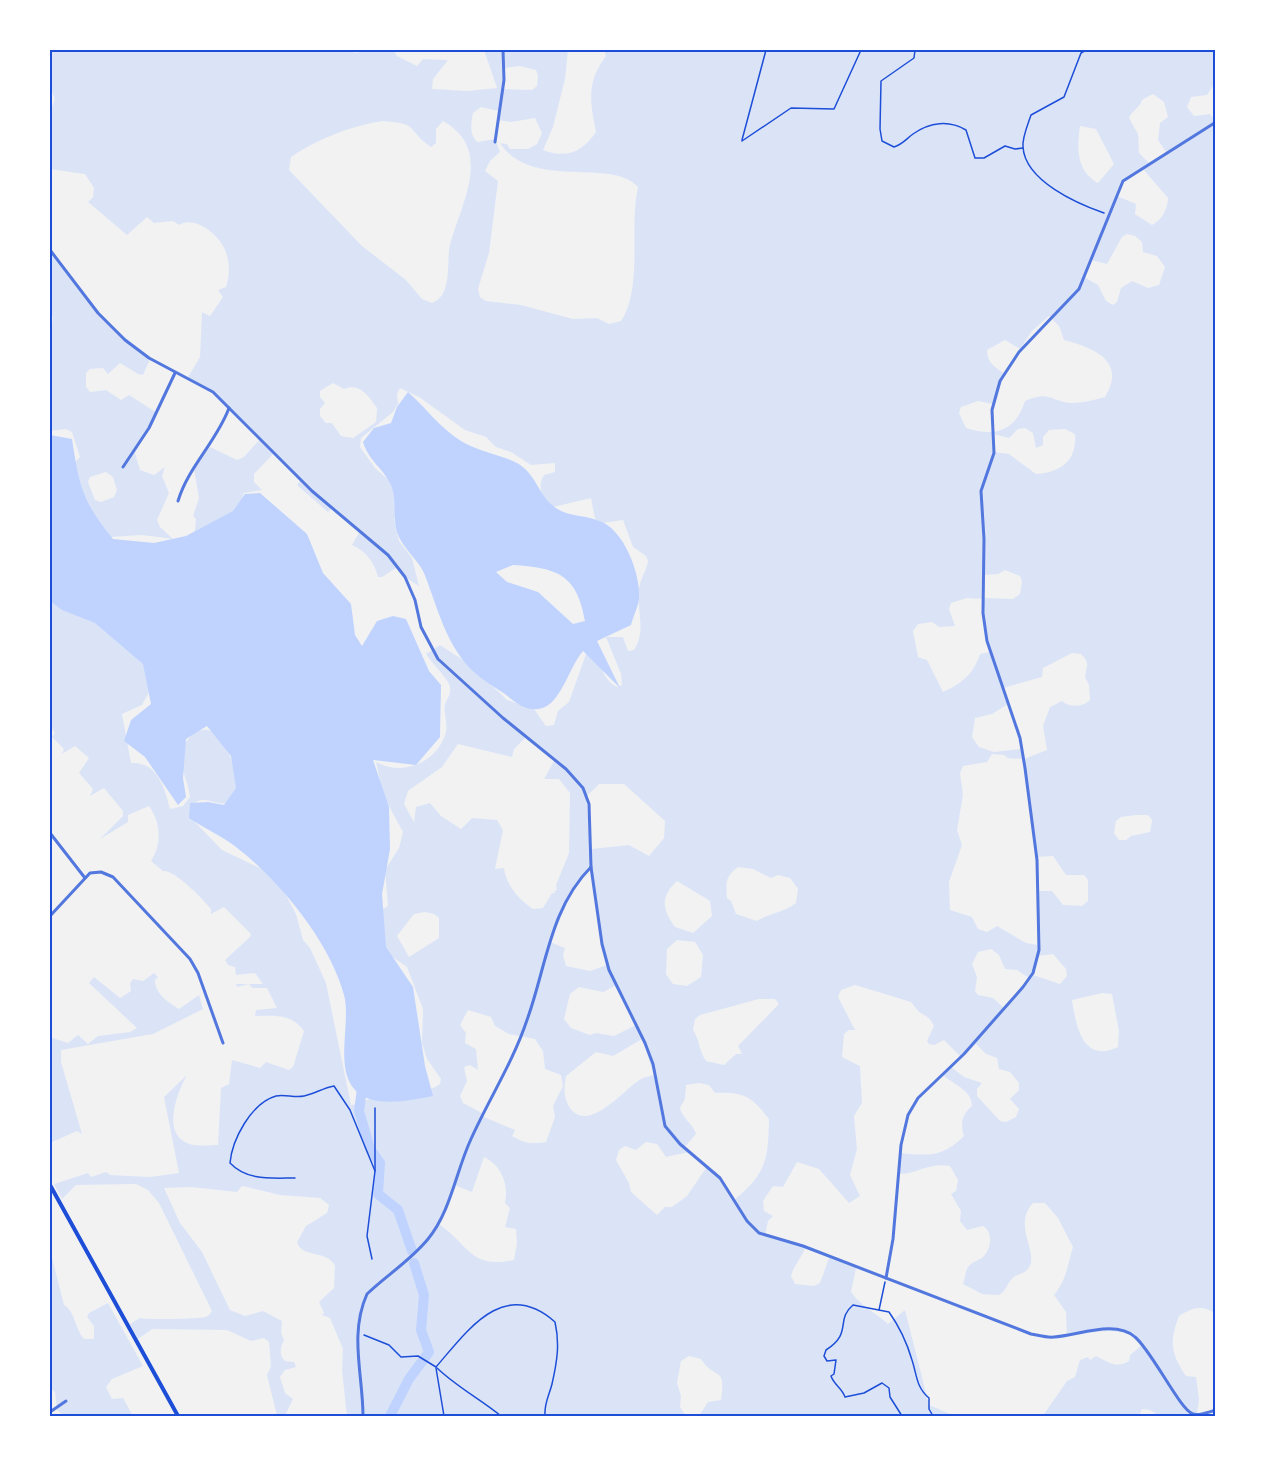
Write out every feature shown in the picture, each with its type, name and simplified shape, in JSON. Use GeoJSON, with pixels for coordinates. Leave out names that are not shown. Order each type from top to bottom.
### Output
{"type":"FeatureCollection","features":[{"type":"Feature","properties":{"kind":"main road"},"geometry":{"type":"LineString","coordinates":[[50,1185],[178,1416]]}},
{"type":"Feature","properties":{"kind":"street"},"geometry":{"type":"LineString","coordinates":[[495,141],[504,80],[503,50]]}},
{"type":"Feature","properties":{"kind":"street"},"geometry":{"type":"LineString","coordinates":[[886,1278],[893,1239],[901,1145],[908,1114],[918,1098],[964,1054],[1023,987],[1033,973],[1039,950],[1037,860],[1025,768],[1020,738],[987,641],[983,613],[984,539],[981,491],[993,453],[992,410],[1000,381],[1018,352],[1079,289],[1123,181],[1215,122]]}},
{"type":"Feature","properties":{"kind":"street"},"geometry":{"type":"LineString","coordinates":[[50,250],[98,313],[125,340],[175,373],[213,392],[312,491],[388,555],[405,577],[415,600],[421,627],[438,659],[503,718],[566,769],[583,788],[589,804],[591,867],[602,944],[609,970],[653,1064],[665,1126],[680,1144],[720,1178],[747,1221],[759,1233],[803,1246],[1031,1334],[1052,1338],[1110,1330],[1134,1335],[1159,1366],[1188,1412],[1198,1415],[1215,1410]]}},
{"type":"Feature","properties":{"kind":"street"},"geometry":{"type":"LineString","coordinates":[[123,467],[150,428],[175,373]]}},
{"type":"Feature","properties":{"kind":"street"},"geometry":{"type":"LineString","coordinates":[[178,501],[182,488],[210,446],[229,408]]}},
{"type":"Feature","properties":{"kind":"street"},"geometry":{"type":"LineString","coordinates":[[50,833],[86,878]]}},
{"type":"Feature","properties":{"kind":"street"},"geometry":{"type":"LineString","coordinates":[[363,1416],[357,1332],[367,1294],[417,1252],[439,1224],[470,1140],[501,1082],[528,1020],[548,944],[561,912],[576,882],[591,867]]}},
{"type":"Feature","properties":{"kind":"street"},"geometry":{"type":"LineString","coordinates":[[50,916],[90,873],[101,872],[113,877],[190,959],[198,973],[223,1043]]}},
{"type":"Feature","properties":{"kind":"street"},"geometry":{"type":"LineString","coordinates":[[50,1412],[66,1401]]}},
{"type":"Feature","properties":{"kind":"path"},"geometry":{"type":"LineString","coordinates":[[766,50],[742,141],[791,108],[834,109],[861,50]]}},
{"type":"Feature","properties":{"kind":"path"},"geometry":{"type":"LineString","coordinates":[[915,50],[914,58],[881,81],[882,141],[894,147],[913,134],[941,122],[955,123],[966,130],[975,158],[984,158],[1005,146],[1015,149],[1023,148]]}},
{"type":"Feature","properties":{"kind":"path"},"geometry":{"type":"LineString","coordinates":[[1086,50],[1082,53],[1064,97],[1031,115],[1023,148],[1033,171],[1070,201],[1109,214]]}},
{"type":"Feature","properties":{"kind":"path"},"geometry":{"type":"LineString","coordinates":[[295,1178],[261,1178],[240,1173],[230,1163],[231,1150],[257,1108],[275,1096],[301,1097],[334,1086],[350,1110],[375,1171]]}},
{"type":"Feature","properties":{"kind":"path"},"geometry":{"type":"LineString","coordinates":[[372,1259],[367,1236],[375,1171],[375,1108]]}},
{"type":"Feature","properties":{"kind":"path"},"geometry":{"type":"LineString","coordinates":[[879,1310],[886,1278]]}},
{"type":"Feature","properties":{"kind":"path"},"geometry":{"type":"LineString","coordinates":[[444,1416],[436,1367],[466,1332],[486,1315],[507,1304],[529,1306],[555,1322],[560,1341],[551,1387],[544,1404],[545,1416]]}},
{"type":"Feature","properties":{"kind":"path"},"geometry":{"type":"LineString","coordinates":[[902,1416],[890,1397],[889,1388],[882,1383],[864,1394],[845,1397],[831,1376],[834,1374],[836,1360],[827,1361],[824,1356],[826,1350],[843,1334],[844,1316],[853,1305],[889,1312],[896,1320],[912,1361],[919,1390],[929,1398],[929,1409],[933,1416]]}},
{"type":"Feature","properties":{"kind":"path"},"geometry":{"type":"LineString","coordinates":[[357,1332],[390,1345],[401,1357],[418,1356],[436,1367],[456,1386],[479,1397],[501,1416]]}},
{"type":"Feature","properties":{"kind":"shaded area"},"geometry":{"type":"Polygon","coordinates":[[[50,50],[343,50],[357,53],[361,50],[393,50],[397,56],[417,66],[423,59],[448,60],[433,79],[432,89],[467,91],[497,88],[484,50],[568,50],[565,79],[553,127],[543,150],[567,154],[585,145],[596,132],[591,92],[595,75],[606,56],[604,50],[1215,50],[1215,83],[1207,95],[1191,97],[1187,107],[1194,116],[1210,114],[1216,122],[1216,1314],[1197,1308],[1179,1316],[1173,1341],[1177,1361],[1186,1376],[1196,1377],[1199,1399],[1197,1413],[1206,1411],[1207,1416],[1159,1416],[1150,1410],[1142,1409],[1139,1416],[1033,1416],[1044,1414],[1067,1381],[1075,1377],[1080,1360],[1088,1357],[1090,1360],[1096,1356],[1112,1364],[1120,1364],[1129,1361],[1130,1355],[1142,1345],[1134,1338],[1117,1332],[1067,1336],[1066,1312],[1054,1295],[1064,1278],[1073,1247],[1058,1218],[1045,1203],[1033,1203],[1027,1212],[1025,1231],[1031,1264],[1027,1270],[1012,1279],[999,1295],[982,1294],[963,1284],[968,1267],[986,1253],[990,1236],[983,1226],[967,1230],[960,1221],[961,1211],[951,1194],[956,1191],[958,1180],[950,1166],[937,1165],[900,1174],[901,1153],[920,1155],[936,1153],[949,1148],[964,1136],[963,1120],[966,1112],[972,1106],[971,1100],[966,1092],[943,1075],[951,1067],[964,1077],[982,1083],[977,1089],[977,1096],[1000,1121],[1006,1122],[1016,1117],[1019,1109],[1010,1099],[1019,1090],[1019,1083],[1010,1072],[999,1069],[997,1058],[986,1054],[976,1044],[961,1057],[944,1040],[934,1045],[929,1044],[927,1041],[934,1026],[930,1019],[918,1011],[911,1002],[855,985],[841,990],[838,997],[855,1030],[849,1030],[844,1034],[842,1057],[860,1066],[862,1103],[854,1116],[857,1149],[850,1175],[860,1196],[849,1203],[819,1169],[797,1162],[783,1187],[773,1186],[763,1201],[764,1211],[773,1216],[768,1221],[765,1236],[805,1248],[791,1276],[795,1284],[814,1286],[820,1283],[829,1258],[856,1268],[851,1292],[888,1324],[905,1310],[929,1405],[955,1416],[699,1416],[708,1402],[721,1400],[722,1382],[721,1377],[706,1366],[701,1359],[689,1356],[681,1361],[677,1383],[681,1396],[680,1407],[686,1416],[347,1416],[342,1370],[343,1349],[330,1318],[322,1315],[324,1313],[319,1302],[334,1288],[335,1266],[326,1257],[304,1251],[297,1242],[306,1226],[327,1213],[329,1205],[320,1198],[280,1195],[242,1186],[237,1192],[191,1187],[164,1188],[180,1223],[202,1252],[230,1310],[245,1316],[263,1311],[282,1321],[281,1333],[284,1340],[281,1354],[285,1361],[294,1362],[296,1367],[285,1370],[280,1377],[285,1393],[293,1399],[285,1416],[277,1416],[267,1375],[271,1367],[269,1342],[264,1338],[251,1341],[227,1330],[152,1329],[138,1339],[130,1324],[140,1318],[201,1318],[208,1316],[212,1311],[159,1203],[148,1190],[136,1184],[76,1185],[62,1199],[54,1184],[88,1173],[91,1177],[106,1172],[110,1175],[150,1177],[179,1173],[164,1097],[187,1075],[174,1108],[173,1118],[177,1134],[186,1143],[200,1146],[218,1145],[221,1088],[229,1084],[232,1060],[260,1068],[266,1062],[289,1070],[293,1067],[304,1031],[288,1018],[255,1016],[256,1010],[277,1008],[267,988],[252,988],[249,984],[263,984],[255,973],[236,975],[235,967],[228,965],[225,960],[251,936],[250,933],[224,907],[211,914],[211,909],[188,886],[151,861],[157,848],[159,834],[156,819],[149,806],[128,815],[128,822],[100,839],[123,816],[123,811],[104,788],[90,796],[93,789],[79,773],[89,758],[75,746],[62,754],[64,749],[52,737],[55,733],[50,725],[50,601],[116,629],[156,679],[142,705],[122,714],[131,763],[147,766],[153,771],[162,785],[170,809],[183,806],[190,797],[181,761],[183,749],[188,740],[195,733],[204,730],[212,731],[224,744],[239,780],[230,803],[197,801],[193,804],[192,819],[222,850],[264,870],[281,886],[296,914],[303,940],[310,948],[326,983],[351,1105],[379,1096],[426,1091],[440,1084],[441,1079],[427,1059],[422,1043],[423,1009],[407,967],[384,951],[378,912],[388,906],[385,870],[399,848],[403,832],[383,795],[376,762],[397,768],[418,764],[427,759],[442,743],[446,732],[445,704],[450,687],[426,654],[440,645],[471,665],[507,700],[534,709],[546,726],[554,725],[558,711],[569,702],[586,654],[599,661],[610,682],[617,687],[622,685],[621,674],[606,637],[623,637],[628,651],[634,650],[640,634],[639,592],[648,561],[646,556],[633,547],[623,520],[602,523],[595,519],[591,498],[549,508],[542,496],[541,483],[544,475],[555,472],[555,463],[531,465],[511,452],[496,447],[486,437],[465,430],[419,397],[400,388],[397,394],[398,404],[393,412],[361,438],[360,447],[375,468],[394,485],[398,511],[394,519],[399,541],[412,558],[419,586],[396,568],[378,577],[369,558],[352,545],[360,531],[331,509],[328,512],[297,485],[300,481],[273,454],[254,474],[254,482],[262,490],[244,493],[237,511],[194,538],[196,519],[193,516],[199,498],[194,469],[210,447],[237,460],[244,457],[260,439],[215,395],[188,377],[200,357],[202,312],[210,316],[223,297],[218,290],[226,287],[229,268],[227,254],[218,238],[206,228],[192,223],[179,225],[173,221],[154,223],[147,217],[127,235],[88,202],[93,197],[94,188],[85,174],[50,169],[50,112],[55,99],[50,87],[50,50]],[[520,66],[505,68],[503,89],[532,90],[537,86],[536,70],[520,66]],[[1153,94],[1142,100],[1129,118],[1138,134],[1139,153],[1149,163],[1166,152],[1158,140],[1160,123],[1168,117],[1164,102],[1153,94]],[[481,107],[473,113],[472,133],[478,142],[495,139],[500,152],[490,161],[485,171],[498,181],[489,253],[478,289],[480,297],[486,301],[521,305],[573,319],[597,318],[609,324],[621,321],[628,308],[632,292],[638,187],[626,178],[610,174],[551,170],[531,166],[514,157],[500,143],[507,144],[510,149],[528,149],[537,144],[542,133],[535,118],[511,122],[497,120],[498,111],[481,107]],[[443,121],[436,129],[436,143],[431,147],[412,128],[395,122],[370,123],[335,134],[291,157],[289,170],[362,246],[406,280],[422,299],[432,303],[439,299],[446,286],[450,245],[470,179],[471,162],[467,147],[459,133],[443,121]],[[1080,126],[1078,143],[1085,172],[1098,183],[1114,164],[1096,129],[1080,126]],[[1143,169],[1124,181],[1117,196],[1136,204],[1135,214],[1152,225],[1166,210],[1168,202],[1168,198],[1143,169]],[[1127,234],[1122,237],[1107,264],[1091,260],[1084,277],[1098,285],[1106,301],[1113,305],[1117,302],[1121,288],[1132,281],[1148,288],[1159,285],[1165,267],[1157,256],[1143,252],[1142,242],[1135,236],[1127,234]],[[1049,316],[1032,331],[1020,349],[1005,340],[987,350],[990,361],[1005,374],[993,404],[978,401],[961,407],[959,413],[966,428],[976,431],[994,432],[1009,426],[1016,420],[1025,401],[1033,398],[1045,396],[1071,403],[1088,401],[1105,397],[1111,385],[1110,365],[1104,358],[1086,347],[1064,340],[1059,326],[1049,316]],[[333,383],[320,391],[320,397],[325,403],[320,409],[320,416],[326,423],[332,423],[341,436],[353,438],[376,422],[377,408],[364,392],[355,387],[344,389],[333,383]],[[1025,428],[1018,429],[1009,438],[993,434],[994,452],[1009,454],[1036,474],[1045,473],[1060,468],[1070,458],[1075,443],[1075,434],[1065,429],[1049,430],[1043,437],[1043,445],[1036,448],[1033,433],[1025,428]],[[1005,570],[998,574],[984,575],[983,598],[1013,599],[1020,594],[1022,581],[1020,576],[1005,570]],[[967,598],[951,603],[949,609],[955,626],[939,627],[932,622],[918,624],[913,631],[918,657],[927,660],[943,692],[966,678],[974,668],[980,654],[990,652],[983,599],[967,598]],[[1072,653],[1043,668],[1042,677],[1003,688],[1008,704],[992,714],[975,718],[972,737],[979,747],[994,752],[1021,749],[1024,759],[1047,750],[1043,726],[1050,707],[1062,701],[1076,706],[1090,700],[1089,685],[1085,677],[1087,663],[1081,654],[1072,653]],[[525,738],[514,749],[512,757],[458,744],[442,767],[408,791],[404,804],[414,822],[416,807],[430,803],[441,816],[461,829],[472,818],[497,820],[503,830],[495,869],[504,868],[510,886],[518,897],[533,909],[543,908],[552,893],[557,890],[556,885],[569,853],[570,793],[559,779],[544,779],[554,761],[525,738]],[[992,754],[987,762],[963,766],[960,773],[963,795],[957,830],[962,845],[949,882],[950,910],[972,917],[978,929],[987,932],[997,926],[1026,943],[1038,945],[1039,891],[1052,891],[1063,905],[1082,906],[1088,901],[1088,880],[1084,875],[1066,875],[1053,856],[1037,857],[1024,759],[992,754]],[[599,784],[586,797],[592,849],[629,845],[649,856],[664,838],[665,821],[624,784],[599,784]],[[1148,815],[1121,817],[1116,821],[1114,833],[1119,840],[1150,832],[1152,820],[1148,815]],[[738,867],[727,880],[727,898],[731,901],[736,914],[757,921],[796,903],[798,889],[790,878],[778,875],[771,878],[753,869],[738,867]],[[590,869],[575,884],[550,942],[565,948],[563,955],[566,966],[590,971],[607,965],[590,869]],[[677,881],[668,892],[665,903],[667,914],[675,927],[693,933],[712,916],[710,901],[677,881]],[[425,912],[414,914],[397,936],[409,957],[439,938],[439,918],[425,912]],[[677,940],[667,949],[666,974],[673,984],[687,986],[701,977],[703,955],[695,942],[677,940]],[[991,949],[978,952],[972,964],[977,977],[975,991],[978,995],[993,998],[1004,1008],[1029,978],[1017,970],[1005,969],[999,955],[991,949]],[[1053,954],[1038,956],[1033,975],[1060,984],[1067,976],[1066,969],[1053,954]],[[615,986],[603,992],[579,987],[570,994],[564,1019],[571,1028],[590,1035],[596,1033],[614,1036],[636,1025],[615,986]],[[1102,993],[1072,1000],[1083,1039],[1096,1050],[1106,1051],[1118,1047],[1119,1031],[1112,994],[1102,993]],[[759,999],[700,1015],[695,1019],[693,1030],[706,1061],[724,1065],[736,1054],[742,1054],[738,1046],[779,1004],[775,999],[759,999]],[[468,1010],[460,1025],[466,1033],[465,1043],[476,1049],[478,1070],[470,1065],[464,1067],[467,1081],[460,1096],[463,1103],[484,1114],[484,1117],[515,1130],[512,1136],[521,1141],[546,1142],[555,1117],[553,1106],[563,1086],[561,1075],[545,1069],[543,1051],[535,1039],[509,1034],[495,1026],[491,1017],[468,1010]],[[642,1039],[613,1056],[596,1052],[566,1076],[565,1088],[568,1104],[578,1115],[587,1116],[606,1107],[641,1079],[654,1075],[642,1039]],[[699,1083],[686,1085],[681,1112],[696,1134],[684,1148],[689,1152],[666,1157],[657,1144],[646,1142],[636,1150],[625,1146],[619,1150],[616,1160],[629,1183],[631,1192],[657,1215],[665,1207],[672,1207],[687,1196],[706,1168],[720,1179],[734,1200],[753,1182],[764,1164],[768,1145],[769,1119],[752,1100],[733,1093],[715,1093],[709,1085],[699,1083]],[[484,1157],[472,1192],[454,1185],[439,1224],[479,1258],[499,1262],[514,1260],[517,1243],[516,1229],[505,1227],[510,1208],[505,1203],[505,1182],[499,1170],[490,1160],[484,1157]]]}},
{"type":"Feature","properties":{"kind":"shaded area"},"geometry":{"type":"Polygon","coordinates":[[[50,248],[95,308],[121,334],[151,357],[143,375],[120,363],[108,374],[103,368],[90,369],[86,373],[86,387],[90,392],[106,390],[121,400],[129,395],[157,413],[135,453],[140,470],[154,475],[165,467],[162,476],[169,493],[157,520],[160,527],[173,539],[142,535],[111,537],[82,514],[75,462],[80,457],[72,432],[66,429],[50,431],[50,327],[53,317],[50,314],[50,248]],[[106,472],[90,477],[88,482],[95,500],[101,502],[114,497],[117,490],[113,477],[106,472]]]}},
{"type":"Feature","properties":{"kind":"shaded area"},"geometry":{"type":"Polygon","coordinates":[[[154,973],[158,977],[155,980],[157,989],[163,997],[179,1009],[199,995],[203,1009],[153,1034],[61,1050],[61,1062],[82,1134],[77,1131],[50,1143],[50,1037],[68,1043],[78,1035],[88,1044],[98,1036],[130,1032],[137,1028],[89,983],[94,977],[120,998],[131,991],[130,983],[133,979],[143,981],[154,973]]]}},
{"type":"Feature","properties":{"kind":"shaded area"},"geometry":{"type":"Polygon","coordinates":[[[50,1250],[64,1305],[70,1311],[84,1339],[94,1339],[94,1326],[87,1317],[89,1313],[108,1303],[143,1366],[112,1379],[106,1387],[112,1399],[123,1398],[133,1416],[63,1416],[57,1409],[55,1392],[50,1388],[50,1250]]]}},
{"type":"Feature","properties":{"kind":"water"},"geometry":{"type":"Polygon","coordinates":[[[408,392],[453,436],[475,448],[511,460],[523,467],[552,505],[564,512],[604,523],[619,536],[634,567],[639,589],[638,602],[631,625],[597,641],[620,688],[583,651],[551,703],[539,709],[528,709],[482,679],[465,663],[444,626],[424,573],[399,538],[394,495],[390,483],[368,454],[363,442],[374,428],[391,423],[397,407],[408,392]],[[513,565],[496,572],[507,582],[538,592],[573,624],[585,621],[577,593],[570,583],[553,572],[513,565]]]}},
{"type":"Feature","properties":{"kind":"water"},"geometry":{"type":"Polygon","coordinates":[[[50,435],[72,439],[80,481],[88,503],[113,539],[154,543],[186,536],[233,511],[245,494],[260,493],[307,534],[323,573],[351,604],[355,635],[362,646],[377,621],[393,616],[406,619],[429,671],[441,685],[440,737],[416,765],[373,760],[389,807],[390,849],[382,894],[386,947],[413,987],[425,1066],[433,1096],[396,1102],[377,1101],[361,1095],[352,1086],[345,1062],[346,1007],[344,995],[337,975],[315,934],[285,894],[252,861],[231,843],[189,818],[190,803],[208,802],[224,805],[236,788],[231,756],[207,726],[186,739],[183,778],[186,797],[178,805],[145,757],[124,741],[131,720],[151,704],[143,664],[95,623],[62,610],[50,601],[50,435]]]}},
{"type":"Feature","properties":{"kind":"waterway"},"geometry":{"type":"LineString","coordinates":[[363,1082],[359,1111],[370,1149],[380,1163],[378,1194],[398,1210],[412,1251]]}},
{"type":"Feature","properties":{"kind":"waterway"},"geometry":{"type":"LineString","coordinates":[[390,1416],[409,1379],[429,1352],[421,1330],[424,1295],[414,1263]]}}]}
